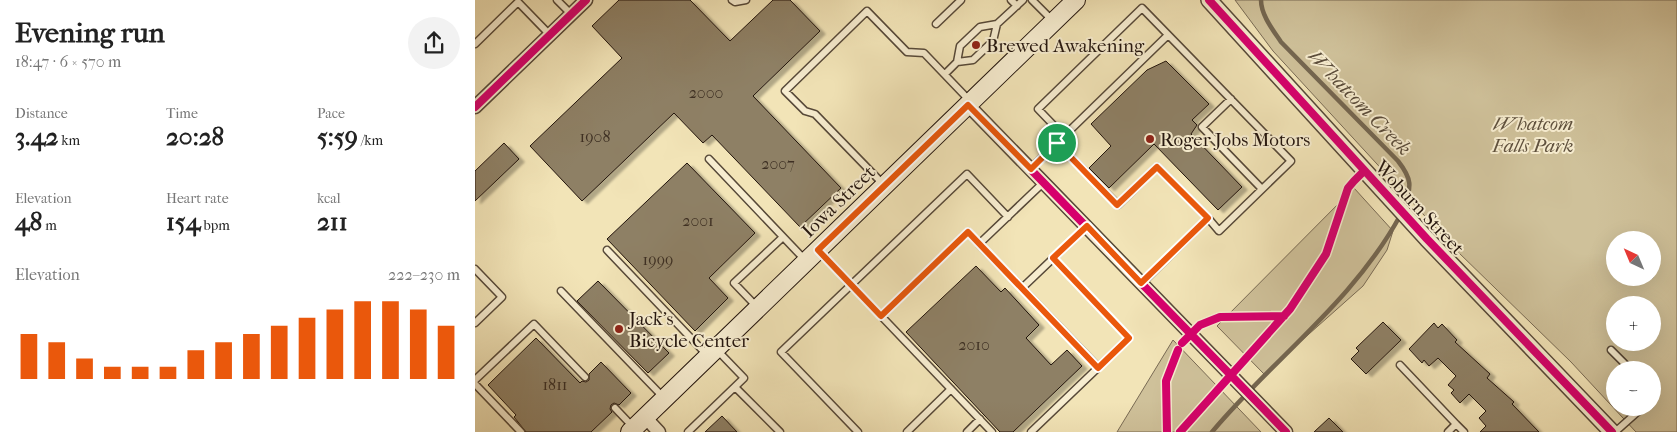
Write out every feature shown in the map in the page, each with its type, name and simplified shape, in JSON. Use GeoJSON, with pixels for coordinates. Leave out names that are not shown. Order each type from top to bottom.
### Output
{"type":"FeatureCollection","features":[{"type":"Feature","properties":{"kind":"main road","name":"Iowa Street"},"geometry":{"type":"LineString","coordinates":[[636,426],[1076,0]]}},
{"type":"Feature","properties":{"kind":"street"},"geometry":{"type":"LineString","coordinates":[[475,107],[586,0]]}},
{"type":"Feature","properties":{"kind":"street","name":"Woburn Street"},"geometry":{"type":"LineString","coordinates":[[1209,0],[1427,239],[1611,432]]}},
{"type":"Feature","properties":{"kind":"street"},"geometry":{"type":"LineString","coordinates":[[969,103],[1043,182],[1286,432]]}},
{"type":"Feature","properties":{"kind":"street"},"geometry":{"type":"LineString","coordinates":[[636,426],[659,432]]}},
{"type":"Feature","properties":{"kind":"lane"},"geometry":{"type":"LineString","coordinates":[[557,0],[571,14]]}},
{"type":"Feature","properties":{"kind":"lane"},"geometry":{"type":"LineString","coordinates":[[732,0],[735,2],[747,0]]}},
{"type":"Feature","properties":{"kind":"lane"},"geometry":{"type":"LineString","coordinates":[[936,24],[961,0]]}},
{"type":"Feature","properties":{"kind":"lane"},"geometry":{"type":"LineString","coordinates":[[1011,0],[1017,6]]}},
{"type":"Feature","properties":{"kind":"lane"},"geometry":{"type":"LineString","coordinates":[[945,74],[957,62],[960,46],[980,27],[997,24],[1023,0]]}},
{"type":"Feature","properties":{"kind":"lane"},"geometry":{"type":"LineString","coordinates":[[1032,0],[1054,22]]}},
{"type":"Feature","properties":{"kind":"lane"},"geometry":{"type":"LineString","coordinates":[[475,44],[518,2],[550,35]]}},
{"type":"Feature","properties":{"kind":"lane"},"geometry":{"type":"LineString","coordinates":[[1057,143],[1117,205],[1157,167],[1219,231],[1291,161],[1142,8],[1038,109],[1064,136]]}},
{"type":"Feature","properties":{"kind":"lane"},"geometry":{"type":"LineString","coordinates":[[884,185],[815,114],[805,112],[785,91],[867,11],[907,52],[924,53],[945,74],[969,103]]}},
{"type":"Feature","properties":{"kind":"lane"},"geometry":{"type":"LineString","coordinates":[[957,62],[973,60],[993,41],[997,24]]}},
{"type":"Feature","properties":{"kind":"lane"},"geometry":{"type":"LineString","coordinates":[[1031,169],[1168,35]]}},
{"type":"Feature","properties":{"kind":"lane"},"geometry":{"type":"LineString","coordinates":[[1231,100],[1202,127],[1262,190]]}},
{"type":"Feature","properties":{"kind":"lane"},"geometry":{"type":"LineString","coordinates":[[709,159],[783,236],[851,285],[992,432]]}},
{"type":"Feature","properties":{"kind":"lane"},"geometry":{"type":"LineString","coordinates":[[858,432],[781,352],[967,174],[1008,216]]}},
{"type":"Feature","properties":{"kind":"lane"},"geometry":{"type":"LineString","coordinates":[[979,244],[1043,182]]}},
{"type":"Feature","properties":{"kind":"lane"},"geometry":{"type":"LineString","coordinates":[[1141,283],[1208,218]]}},
{"type":"Feature","properties":{"kind":"lane"},"geometry":{"type":"LineString","coordinates":[[1022,288],[1087,226]]}},
{"type":"Feature","properties":{"kind":"lane"},"geometry":{"type":"LineString","coordinates":[[881,316],[968,232],[1098,368]]}},
{"type":"Feature","properties":{"kind":"lane"},"geometry":{"type":"LineString","coordinates":[[758,308],[734,283],[783,236]]}},
{"type":"Feature","properties":{"kind":"lane"},"geometry":{"type":"LineString","coordinates":[[607,250],[712,352],[744,378],[689,432]]}},
{"type":"Feature","properties":{"kind":"lane"},"geometry":{"type":"LineString","coordinates":[[1031,432],[1129,338],[1053,258]]}},
{"type":"Feature","properties":{"kind":"lane"},"geometry":{"type":"LineString","coordinates":[[475,269],[502,297],[475,324]]}},
{"type":"Feature","properties":{"kind":"lane"},"geometry":{"type":"LineString","coordinates":[[561,291],[664,399]]}},
{"type":"Feature","properties":{"kind":"lane"},"geometry":{"type":"LineString","coordinates":[[475,380],[533,324],[585,377]]}},
{"type":"Feature","properties":{"kind":"lane"},"geometry":{"type":"LineString","coordinates":[[1612,351],[1622,361]]}},
{"type":"Feature","properties":{"kind":"lane"},"geometry":{"type":"LineString","coordinates":[[1400,366],[1464,432]]}},
{"type":"Feature","properties":{"kind":"lane"},"geometry":{"type":"LineString","coordinates":[[475,384],[521,432]]}},
{"type":"Feature","properties":{"kind":"lane"},"geometry":{"type":"LineString","coordinates":[[735,387],[780,432]]}},
{"type":"Feature","properties":{"kind":"lane"},"geometry":{"type":"LineString","coordinates":[[907,432],[951,389]]}},
{"type":"Feature","properties":{"kind":"lane"},"geometry":{"type":"LineString","coordinates":[[615,408],[636,426]]}},
{"type":"Feature","properties":{"kind":"lane"},"geometry":{"type":"LineString","coordinates":[[1615,432],[1633,416]]}},
{"type":"Feature","properties":{"kind":"lane"},"geometry":{"type":"LineString","coordinates":[[967,432],[980,419]]}},
{"type":"Feature","properties":{"kind":"lane"},"geometry":{"type":"LineString","coordinates":[[1448,432],[1456,424]]}},
{"type":"Feature","properties":{"kind":"green space","name":"Whatcom Falls Park"},"geometry":{"type":"Polygon","coordinates":[[[1235,0],[1677,0],[1677,432],[1636,432],[1621,416],[1661,416],[1661,361],[1606,361],[1606,400],[1571,362],[1457,251],[1273,51],[1235,0]]]}},
{"type":"Feature","properties":{"kind":"green space"},"geometry":{"type":"Polygon","coordinates":[[[1354,188],[1393,231],[1387,250],[1363,286],[1264,374],[1217,326],[1354,188]]]}},
{"type":"Feature","properties":{"kind":"green space"},"geometry":{"type":"Polygon","coordinates":[[[1173,340],[1261,432],[1117,432],[1173,340]]]}},
{"type":"Feature","properties":{"kind":"building"},"geometry":{"type":"Polygon","coordinates":[[[619,0],[690,0],[730,41],[773,0],[790,0],[820,31],[753,96],[841,188],[800,227],[712,135],[703,143],[674,113],[582,201],[530,146],[622,58],[592,26],[619,0]]]}},
{"type":"Feature","properties":{"kind":"building","name":"Roger Jobs Motors"},"geometry":{"type":"Polygon","coordinates":[[[1166,61],[1209,104],[1192,120],[1197,125],[1191,134],[1242,187],[1218,210],[1154,144],[1109,188],[1089,168],[1111,146],[1091,124],[1147,70],[1166,61]]]}},
{"type":"Feature","properties":{"kind":"building"},"geometry":{"type":"Polygon","coordinates":[[[504,143],[519,159],[475,201],[475,171],[504,143]]]}},
{"type":"Feature","properties":{"kind":"building"},"geometry":{"type":"Polygon","coordinates":[[[687,163],[755,233],[709,278],[728,298],[695,331],[607,239],[687,163]]]}},
{"type":"Feature","properties":{"kind":"building"},"geometry":{"type":"Polygon","coordinates":[[[976,266],[1001,292],[1005,288],[1039,325],[1026,338],[1051,365],[1067,350],[1082,366],[1013,432],[1000,432],[906,332],[976,266]]]}},
{"type":"Feature","properties":{"kind":"building"},"geometry":{"type":"Polygon","coordinates":[[[598,281],[669,353],[648,373],[577,301],[598,281]]]}},
{"type":"Feature","properties":{"kind":"building"},"geometry":{"type":"Polygon","coordinates":[[[1383,322],[1401,340],[1366,374],[1351,359],[1359,351],[1356,348],[1383,322]]]}},
{"type":"Feature","properties":{"kind":"building"},"geometry":{"type":"Polygon","coordinates":[[[1434,323],[1438,328],[1442,324],[1457,340],[1455,342],[1490,374],[1487,378],[1514,402],[1512,404],[1539,432],[1480,432],[1486,426],[1479,418],[1486,411],[1469,394],[1460,403],[1451,393],[1454,390],[1448,385],[1456,376],[1438,358],[1429,366],[1424,360],[1422,363],[1409,349],[1434,323]]]}},
{"type":"Feature","properties":{"kind":"building"},"geometry":{"type":"Polygon","coordinates":[[[536,338],[580,383],[589,380],[589,374],[601,362],[631,393],[619,405],[614,403],[611,405],[610,409],[612,412],[591,432],[526,432],[514,417],[516,415],[488,385],[536,338]]]}},
{"type":"Feature","properties":{"kind":"building"},"geometry":{"type":"Polygon","coordinates":[[[722,416],[737,432],[705,432],[722,416]]]}},
{"type":"Feature","properties":{"kind":"building"},"geometry":{"type":"Polygon","coordinates":[[[1329,418],[1343,432],[1314,432],[1329,418]]]}},
{"type":"Feature","properties":{"kind":"waterway","name":"Whatcom Creek"},"geometry":{"type":"LineString","coordinates":[[1261,0],[1265,17],[1281,42],[1403,167],[1409,183],[1404,207]]}},
{"type":"Feature","properties":{"kind":"waterway","name":"Whatcom Creek"},"geometry":{"type":"LineString","coordinates":[[1212,432],[1337,302],[1382,245],[1401,214]]}},
{"type":"Feature","properties":{"kind":"cycle path"},"geometry":{"type":"LineString","coordinates":[[475,107],[586,0]]}},
{"type":"Feature","properties":{"kind":"cycle path"},"geometry":{"type":"LineString","coordinates":[[1209,0],[1427,239],[1612,432]]}},
{"type":"Feature","properties":{"kind":"cycle path"},"geometry":{"type":"LineString","coordinates":[[968,105],[1286,432]]}},
{"type":"Feature","properties":{"kind":"cycle path"},"geometry":{"type":"LineString","coordinates":[[1180,432],[1290,309],[1326,254],[1348,188],[1364,171]]}},
{"type":"Feature","properties":{"kind":"cycle path"},"geometry":{"type":"LineString","coordinates":[[1182,343],[1200,325],[1220,317],[1284,316]]}},
{"type":"Feature","properties":{"kind":"cycle path"},"geometry":{"type":"LineString","coordinates":[[1167,432],[1166,381],[1178,350]]}},
{"type":"Feature","properties":{"kind":"place","name":"Brewed Awakening"},"geometry":{"type":"Point","coordinates":[976,45]}},
{"type":"Feature","properties":{"kind":"place","name":"Roger Jobs Motors"},"geometry":{"type":"Point","coordinates":[1150,139]}},
{"type":"Feature","properties":{"kind":"place","name":"Jack's Bicycle Center"},"geometry":{"type":"Point","coordinates":[619,329]}},
{"type":"Feature","properties":{"kind":"route"},"geometry":{"type":"LineString","coordinates":[[968,105],[1031,169],[1057,143],[1117,205],[1157,167],[1208,218],[1141,283],[1087,226],[1053,258],[1129,338],[1098,368],[968,232],[881,316],[818,250],[968,105]]}}]}
